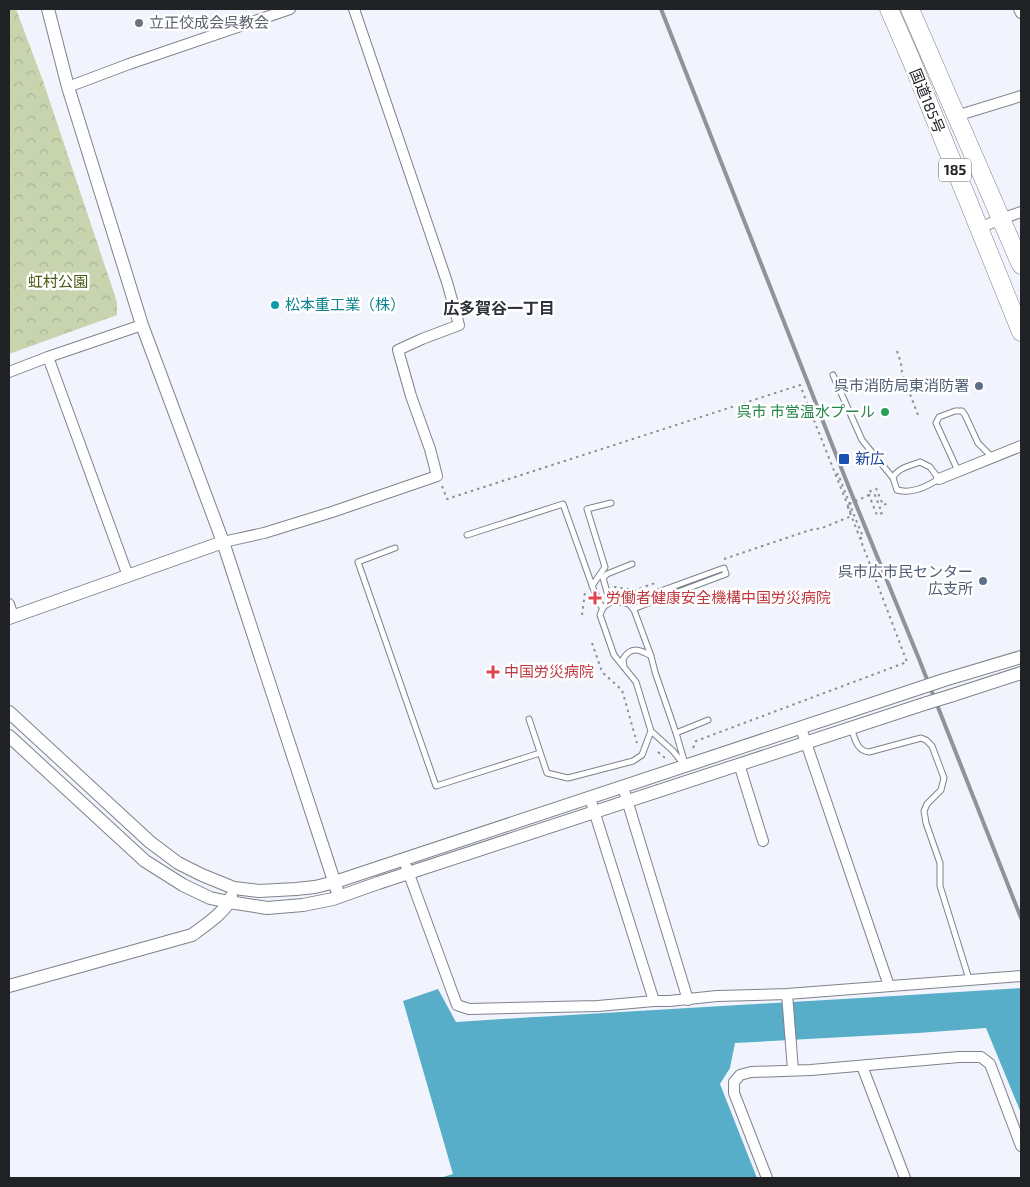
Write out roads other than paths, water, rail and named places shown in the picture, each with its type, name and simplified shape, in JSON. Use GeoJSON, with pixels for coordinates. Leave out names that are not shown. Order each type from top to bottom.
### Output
{"type":"FeatureCollection","features":[{"type":"Feature","properties":{"kind":"highway","name":"国道185号"},"geometry":{"type":"LineString","coordinates":[[889,9],[1021,332]]}},
{"type":"Feature","properties":{"kind":"highway","name":"国道185号"},"geometry":{"type":"LineString","coordinates":[[910,9],[1021,265]]}},
{"type":"Feature","properties":{"kind":"street"},"geometry":{"type":"LineString","coordinates":[[48,9],[68,86],[142,325],[223,542],[340,897]]}},
{"type":"Feature","properties":{"kind":"street"},"geometry":{"type":"LineString","coordinates":[[68,86],[290,9]]}},
{"type":"Feature","properties":{"kind":"street"},"geometry":{"type":"LineString","coordinates":[[9,604],[11,617],[223,542],[264,533],[438,476],[411,396],[398,350],[459,325],[444,274],[354,9]]}},
{"type":"Feature","properties":{"kind":"street"},"geometry":{"type":"LineString","coordinates":[[1019,9],[1021,13]]}},
{"type":"Feature","properties":{"kind":"street"},"geometry":{"type":"LineString","coordinates":[[956,116],[1021,96]]}},
{"type":"Feature","properties":{"kind":"street"},"geometry":{"type":"LineString","coordinates":[[979,228],[1021,212]]}},
{"type":"Feature","properties":{"kind":"street"},"geometry":{"type":"LineString","coordinates":[[9,372],[142,325]]}},
{"type":"Feature","properties":{"kind":"street"},"geometry":{"type":"LineString","coordinates":[[48,357],[128,576]]}},
{"type":"Feature","properties":{"kind":"street"},"geometry":{"type":"LineString","coordinates":[[939,479],[1021,446]]}},
{"type":"Feature","properties":{"kind":"street"},"geometry":{"type":"LineString","coordinates":[[9,712],[150,842],[178,863],[234,888],[259,891],[296,889],[335,882],[944,680],[1021,657]]}},
{"type":"Feature","properties":{"kind":"street"},"geometry":{"type":"LineString","coordinates":[[9,736],[145,860],[182,885],[210,898],[267,908],[303,905],[340,897],[690,780],[1021,673]]}},
{"type":"Feature","properties":{"kind":"street"},"geometry":{"type":"LineString","coordinates":[[801,728],[889,986]]}},
{"type":"Feature","properties":{"kind":"street"},"geometry":{"type":"LineString","coordinates":[[739,764],[763,841]]}},
{"type":"Feature","properties":{"kind":"street"},"geometry":{"type":"LineString","coordinates":[[686,766],[690,780]]}},
{"type":"Feature","properties":{"kind":"street"},"geometry":{"type":"LineString","coordinates":[[623,787],[688,1000]]}},
{"type":"Feature","properties":{"kind":"street"},"geometry":{"type":"LineString","coordinates":[[590,798],[654,1001]]}},
{"type":"Feature","properties":{"kind":"street"},"geometry":{"type":"LineString","coordinates":[[404,859],[457,1005],[469,1008],[598,1006],[688,1000],[717,996],[787,994],[1021,976]]}},
{"type":"Feature","properties":{"kind":"street"},"geometry":{"type":"LineString","coordinates":[[9,986],[192,935],[229,902],[234,888]]}},
{"type":"Feature","properties":{"kind":"street"},"geometry":{"type":"LineString","coordinates":[[787,994],[793,1070]]}},
{"type":"Feature","properties":{"kind":"street"},"geometry":{"type":"LineString","coordinates":[[768,1178],[734,1093],[734,1082],[740,1075],[751,1072],[980,1057],[990,1064],[1021,1146]]}},
{"type":"Feature","properties":{"kind":"street"},"geometry":{"type":"LineString","coordinates":[[862,1066],[905,1178]]}},
{"type":"Feature","properties":{"kind":"lane"},"geometry":{"type":"LineString","coordinates":[[833,374],[862,440],[893,478],[897,490],[904,492],[925,487],[939,479],[930,467],[920,462],[899,470],[893,478]]}},
{"type":"Feature","properties":{"kind":"lane"},"geometry":{"type":"LineString","coordinates":[[958,471],[936,423],[939,417],[955,411],[962,411],[978,443],[992,457]]}},
{"type":"Feature","properties":{"kind":"lane"},"geometry":{"type":"LineString","coordinates":[[593,587],[605,567],[587,509],[611,502]]}},
{"type":"Feature","properties":{"kind":"lane"},"geometry":{"type":"LineString","coordinates":[[467,535],[563,504],[602,608],[600,615],[614,655],[636,682],[651,731],[686,766]]}},
{"type":"Feature","properties":{"kind":"lane"},"geometry":{"type":"LineString","coordinates":[[396,548],[358,562],[436,786],[540,752]]}},
{"type":"Feature","properties":{"kind":"lane"},"geometry":{"type":"LineString","coordinates":[[612,602],[603,578],[607,574],[632,564]]}},
{"type":"Feature","properties":{"kind":"lane"},"geometry":{"type":"LineString","coordinates":[[622,602],[636,600],[724,568],[726,574],[632,608]]}},
{"type":"Feature","properties":{"kind":"lane"},"geometry":{"type":"LineString","coordinates":[[602,608],[615,601],[629,604],[632,608],[651,656],[686,766]]}},
{"type":"Feature","properties":{"kind":"lane"},"geometry":{"type":"LineString","coordinates":[[624,667],[623,659],[626,653],[633,650],[640,650],[651,656]]}},
{"type":"Feature","properties":{"kind":"lane"},"geometry":{"type":"LineString","coordinates":[[529,719],[547,773],[568,778],[633,761],[642,755],[651,731]]}},
{"type":"Feature","properties":{"kind":"lane"},"geometry":{"type":"LineString","coordinates":[[676,734],[708,720]]}},
{"type":"Feature","properties":{"kind":"lane"},"geometry":{"type":"LineString","coordinates":[[851,728],[857,745],[863,752],[921,738],[932,746],[944,778],[942,790],[927,804],[924,811],[926,823],[940,862],[940,886],[969,979]]}},
{"type":"Feature","properties":{"kind":"water"},"geometry":{"type":"Polygon","coordinates":[[[1021,988],[1021,1113],[986,1028],[735,1043],[730,1068],[720,1084],[757,1178],[440,1178],[453,1174],[403,1001],[438,989],[456,1022],[1021,988]]]}},
{"type":"Feature","properties":{"kind":"railway"},"geometry":{"type":"LineString","coordinates":[[661,9],[1021,918]]}},
{"type":"Feature","properties":{"kind":"place","name":"立正佼成会呉教会"},"geometry":{"type":"Point","coordinates":[139,23]}},
{"type":"Feature","properties":{"kind":"place","name":"松本重工業（株）"},"geometry":{"type":"Point","coordinates":[275,305]}},
{"type":"Feature","properties":{"kind":"place","name":"呉市消防局東消防署"},"geometry":{"type":"Point","coordinates":[979,386]}},
{"type":"Feature","properties":{"kind":"place","name":"呉市 市営温水プール"},"geometry":{"type":"Point","coordinates":[885,412]}},
{"type":"Feature","properties":{"kind":"place","name":"新広"},"geometry":{"type":"Point","coordinates":[844,459]}},
{"type":"Feature","properties":{"kind":"place","name":"呉市広市民センター 広支所"},"geometry":{"type":"Point","coordinates":[983,581]}},
{"type":"Feature","properties":{"kind":"place","name":"労働者健康安全機構中国労災病院"},"geometry":{"type":"Point","coordinates":[595,598]}},
{"type":"Feature","properties":{"kind":"place","name":"中国労災病院"},"geometry":{"type":"Point","coordinates":[493,672]}},
{"type":"Feature","properties":{"kind":"district","name":"広多賀谷一丁目"},"geometry":{"type":"Point","coordinates":[499,308]}},
{"type":"Feature","properties":{"kind":"park label","name":"虹村公園"},"geometry":{"type":"Point","coordinates":[58,282]}}]}
